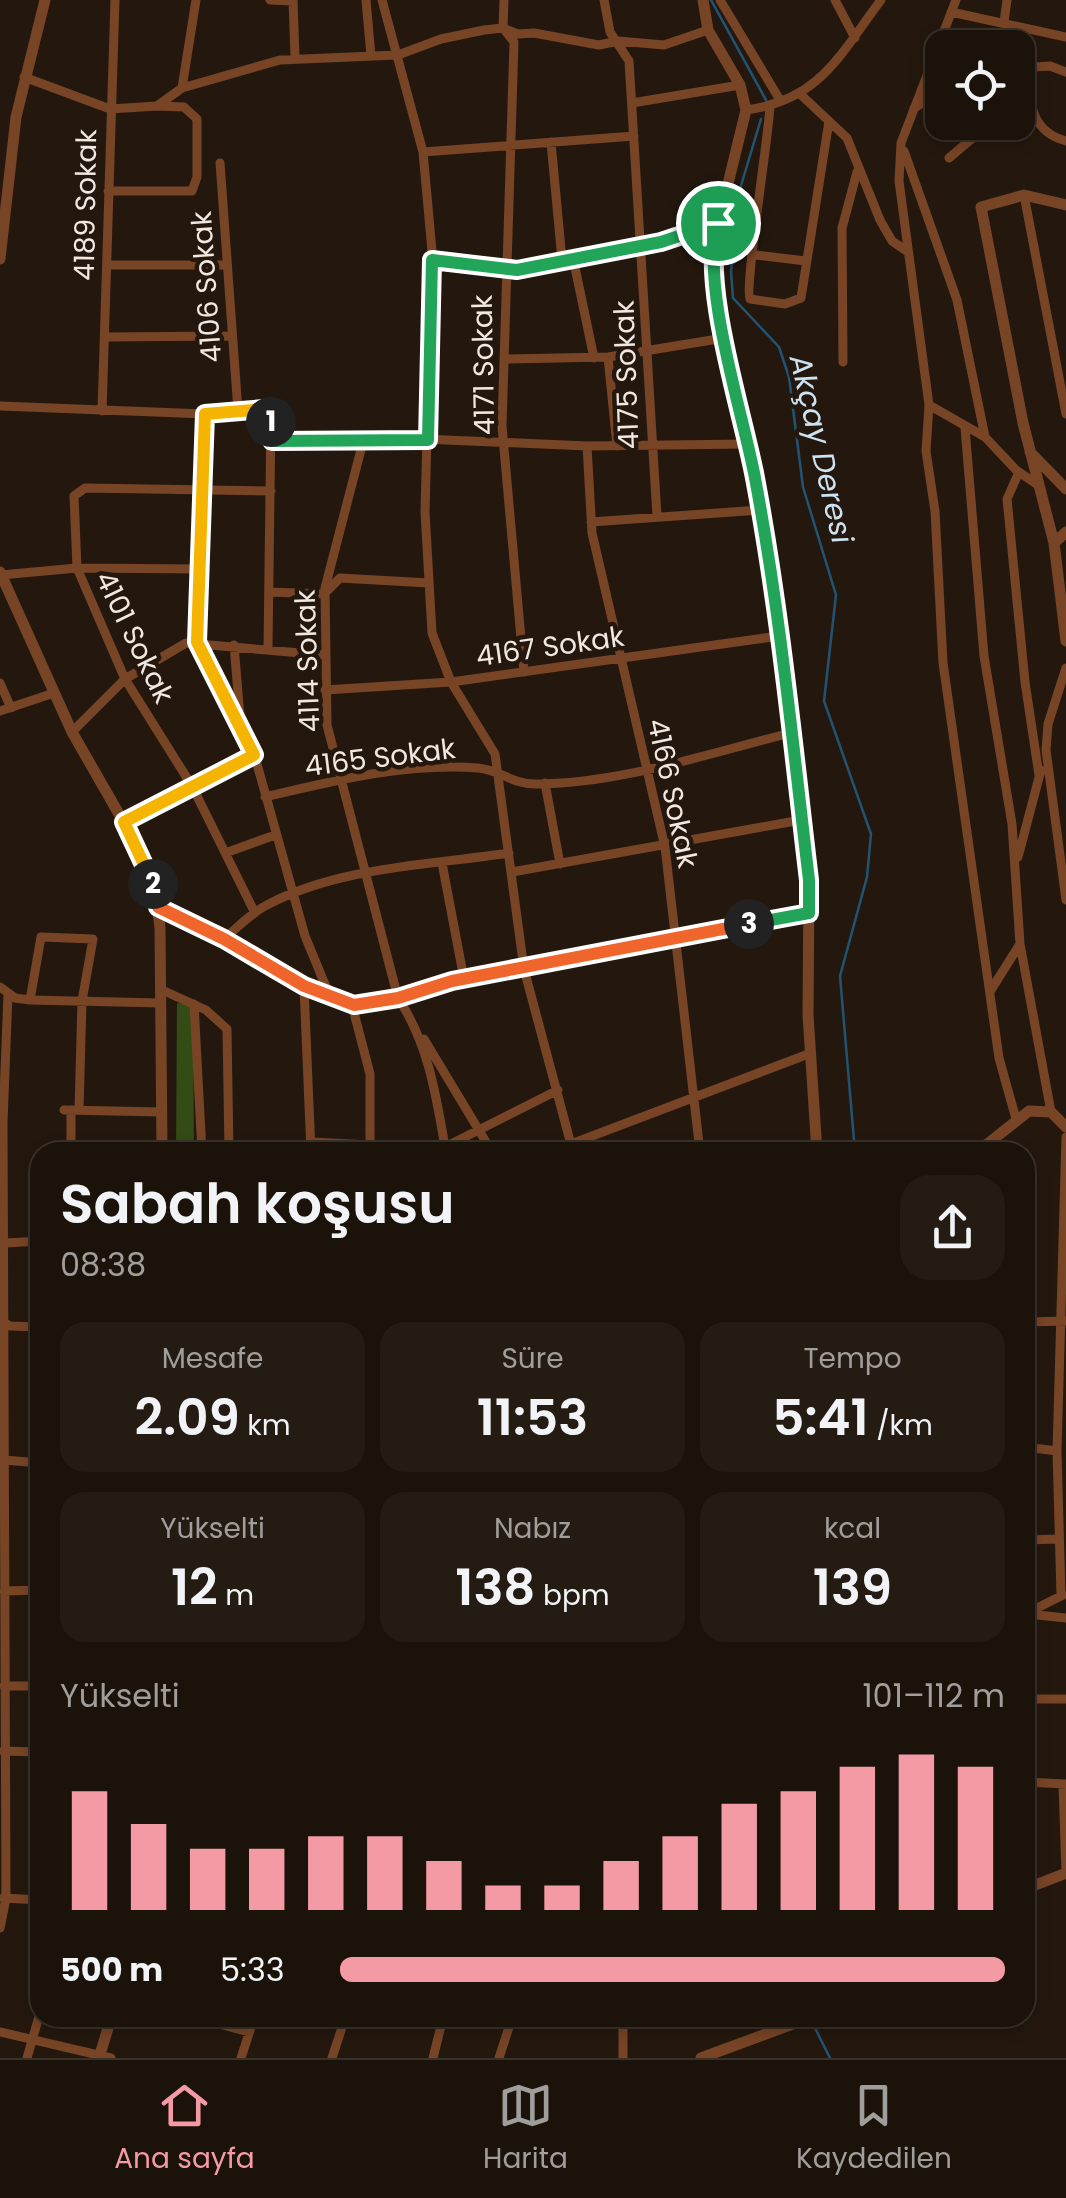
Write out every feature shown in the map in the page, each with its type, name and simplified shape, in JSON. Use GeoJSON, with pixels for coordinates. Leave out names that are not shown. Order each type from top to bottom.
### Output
{"type":"FeatureCollection","features":[{"type":"Feature","properties":{"kind":"street"},"geometry":{"type":"LineString","coordinates":[[0,258],[4,172],[45,0]]}},
{"type":"Feature","properties":{"kind":"street","name":"4189 Sokak"},"geometry":{"type":"LineString","coordinates":[[102,411],[116,0]]}},
{"type":"Feature","properties":{"kind":"street"},"geometry":{"type":"LineString","coordinates":[[182,88],[196,0]]}},
{"type":"Feature","properties":{"kind":"street"},"geometry":{"type":"LineString","coordinates":[[270,0],[292,0],[295,57]]}},
{"type":"Feature","properties":{"kind":"street"},"geometry":{"type":"LineString","coordinates":[[366,0],[371,56]]}},
{"type":"Feature","properties":{"kind":"street"},"geometry":{"type":"LineString","coordinates":[[382,0],[423,152],[432,260],[428,440],[429,583],[434,645],[451,682],[495,754],[524,970],[571,1142]]}},
{"type":"Feature","properties":{"kind":"street","name":"4171 Sokak"},"geometry":{"type":"LineString","coordinates":[[504,0],[503,28],[514,42],[502,426],[507,444],[514,601],[524,672]]}},
{"type":"Feature","properties":{"kind":"street","name":"4175 Sokak"},"geometry":{"type":"LineString","coordinates":[[604,0],[610,32],[629,61],[657,516]]}},
{"type":"Feature","properties":{"kind":"street"},"geometry":{"type":"LineString","coordinates":[[702,0],[708,30],[740,86],[746,110],[718,223],[714,257],[724,338],[760,510],[802,820],[817,1142]]}},
{"type":"Feature","properties":{"kind":"street"},"geometry":{"type":"LineString","coordinates":[[720,0],[780,100]]}},
{"type":"Feature","properties":{"kind":"street"},"geometry":{"type":"LineString","coordinates":[[835,0],[855,38]]}},
{"type":"Feature","properties":{"kind":"street"},"geometry":{"type":"LineString","coordinates":[[746,110],[770,106],[799,92],[846,54],[880,0]]}},
{"type":"Feature","properties":{"kind":"street"},"geometry":{"type":"LineString","coordinates":[[956,0],[902,143],[899,181],[929,405],[926,451],[935,511],[943,663],[1000,1058],[1016,1118]]}},
{"type":"Feature","properties":{"kind":"street"},"geometry":{"type":"LineString","coordinates":[[1004,22],[1007,0]]}},
{"type":"Feature","properties":{"kind":"street"},"geometry":{"type":"LineString","coordinates":[[951,12],[1066,37]]}},
{"type":"Feature","properties":{"kind":"street"},"geometry":{"type":"LineString","coordinates":[[157,106],[182,88],[295,57],[398,55],[441,38],[503,28],[518,34],[534,32],[599,46],[618,41],[664,45],[708,30]]}},
{"type":"Feature","properties":{"kind":"street"},"geometry":{"type":"LineString","coordinates":[[1035,68],[1066,72]]}},
{"type":"Feature","properties":{"kind":"street"},"geometry":{"type":"LineString","coordinates":[[24,77],[110,110],[184,107],[197,119],[197,177],[192,191],[108,191]]}},
{"type":"Feature","properties":{"kind":"street"},"geometry":{"type":"LineString","coordinates":[[632,104],[740,86]]}},
{"type":"Feature","properties":{"kind":"street"},"geometry":{"type":"LineString","coordinates":[[799,92],[847,138],[857,172],[892,241],[908,252]]}},
{"type":"Feature","properties":{"kind":"street"},"geometry":{"type":"LineString","coordinates":[[914,108],[925,102]]}},
{"type":"Feature","properties":{"kind":"street"},"geometry":{"type":"LineString","coordinates":[[770,106],[755,254],[746,294],[750,299],[795,303],[802,298],[829,121]]}},
{"type":"Feature","properties":{"kind":"street"},"geometry":{"type":"LineString","coordinates":[[1035,117],[1052,137],[1066,141]]}},
{"type":"Feature","properties":{"kind":"street"},"geometry":{"type":"LineString","coordinates":[[423,152],[634,136]]}},
{"type":"Feature","properties":{"kind":"street"},"geometry":{"type":"LineString","coordinates":[[949,158],[970,140]]}},
{"type":"Feature","properties":{"kind":"street"},"geometry":{"type":"LineString","coordinates":[[551,142],[568,259],[594,358]]}},
{"type":"Feature","properties":{"kind":"street"},"geometry":{"type":"LineString","coordinates":[[902,143],[956,300],[986,437]]}},
{"type":"Feature","properties":{"kind":"street","name":"4106 Sokak"},"geometry":{"type":"LineString","coordinates":[[220,163],[238,411]]}},
{"type":"Feature","properties":{"kind":"street"},"geometry":{"type":"LineString","coordinates":[[843,362],[842,228],[857,172]]}},
{"type":"Feature","properties":{"kind":"street"},"geometry":{"type":"LineString","coordinates":[[1066,206],[1024,194],[982,207],[984,239],[1054,543],[1066,641]]}},
{"type":"Feature","properties":{"kind":"street"},"geometry":{"type":"LineString","coordinates":[[1024,194],[1066,414]]}},
{"type":"Feature","properties":{"kind":"street"},"geometry":{"type":"LineString","coordinates":[[432,260],[517,270],[643,245],[718,223]]}},
{"type":"Feature","properties":{"kind":"street"},"geometry":{"type":"LineString","coordinates":[[755,254],[806,261]]}},
{"type":"Feature","properties":{"kind":"street"},"geometry":{"type":"LineString","coordinates":[[107,264],[227,265]]}},
{"type":"Feature","properties":{"kind":"street"},"geometry":{"type":"LineString","coordinates":[[105,336],[232,336]]}},
{"type":"Feature","properties":{"kind":"street"},"geometry":{"type":"LineString","coordinates":[[504,358],[608,358],[724,338]]}},
{"type":"Feature","properties":{"kind":"street"},"geometry":{"type":"LineString","coordinates":[[608,358],[617,446]]}},
{"type":"Feature","properties":{"kind":"street"},"geometry":{"type":"LineString","coordinates":[[929,405],[986,437],[1038,485]]}},
{"type":"Feature","properties":{"kind":"street"},"geometry":{"type":"LineString","coordinates":[[0,406],[205,414],[268,410],[272,441],[268,648]]}},
{"type":"Feature","properties":{"kind":"street"},"geometry":{"type":"LineString","coordinates":[[205,414],[197,642],[240,720],[254,755],[293,893],[331,1000]]}},
{"type":"Feature","properties":{"kind":"street"},"geometry":{"type":"LineString","coordinates":[[964,428],[984,656],[1016,864],[1020,944],[1051,1112],[1066,1127]]}},
{"type":"Feature","properties":{"kind":"street"},"geometry":{"type":"LineString","coordinates":[[272,441],[364,438],[587,446],[748,444]]}},
{"type":"Feature","properties":{"kind":"street","name":"4114 Sokak"},"geometry":{"type":"LineString","coordinates":[[364,438],[324,594],[327,725],[398,998],[416,1025]]}},
{"type":"Feature","properties":{"kind":"street","name":"4166 Sokak"},"geometry":{"type":"LineString","coordinates":[[587,446],[591,522],[665,847],[699,1142]]}},
{"type":"Feature","properties":{"kind":"street"},"geometry":{"type":"LineString","coordinates":[[1030,452],[1066,489]]}},
{"type":"Feature","properties":{"kind":"street"},"geometry":{"type":"LineString","coordinates":[[1020,472],[1007,499],[1025,682],[1039,775]]}},
{"type":"Feature","properties":{"kind":"street","name":"4101 Sokak"},"geometry":{"type":"LineString","coordinates":[[255,912],[192,786],[126,680],[76,568],[74,496],[78,490],[271,491]]}},
{"type":"Feature","properties":{"kind":"street"},"geometry":{"type":"LineString","coordinates":[[591,522],[760,510]]}},
{"type":"Feature","properties":{"kind":"street"},"geometry":{"type":"LineString","coordinates":[[1054,543],[1066,532]]}},
{"type":"Feature","properties":{"kind":"street"},"geometry":{"type":"LineString","coordinates":[[162,1142],[158,907],[150,873],[72,732],[0,573],[76,568],[199,569]]}},
{"type":"Feature","properties":{"kind":"street"},"geometry":{"type":"LineString","coordinates":[[269,592],[324,594],[340,578],[429,583]]}},
{"type":"Feature","properties":{"kind":"street","name":"4167 Sokak"},"geometry":{"type":"LineString","coordinates":[[326,690],[451,682],[779,636]]}},
{"type":"Feature","properties":{"kind":"street"},"geometry":{"type":"LineString","coordinates":[[72,732],[154,659],[197,642],[324,655]]}},
{"type":"Feature","properties":{"kind":"street"},"geometry":{"type":"LineString","coordinates":[[234,644],[242,703],[240,720]]}},
{"type":"Feature","properties":{"kind":"street"},"geometry":{"type":"LineString","coordinates":[[1016,864],[1046,750],[1048,724],[1066,668]]}},
{"type":"Feature","properties":{"kind":"street"},"geometry":{"type":"LineString","coordinates":[[0,683],[5,709],[54,693]]}},
{"type":"Feature","properties":{"kind":"street","name":"4165 Sokak"},"geometry":{"type":"LineString","coordinates":[[266,797],[341,779],[446,769],[497,772],[516,783],[545,783],[647,767],[791,734]]}},
{"type":"Feature","properties":{"kind":"street"},"geometry":{"type":"LineString","coordinates":[[1046,750],[1066,900]]}},
{"type":"Feature","properties":{"kind":"street"},"geometry":{"type":"LineString","coordinates":[[124,822],[254,755]]}},
{"type":"Feature","properties":{"kind":"street"},"geometry":{"type":"LineString","coordinates":[[545,783],[560,864]]}},
{"type":"Feature","properties":{"kind":"street"},"geometry":{"type":"LineString","coordinates":[[512,872],[802,820]]}},
{"type":"Feature","properties":{"kind":"street"},"geometry":{"type":"LineString","coordinates":[[228,852],[275,835]]}},
{"type":"Feature","properties":{"kind":"street"},"geometry":{"type":"LineString","coordinates":[[224,939],[255,912],[293,893],[365,874],[509,853]]}},
{"type":"Feature","properties":{"kind":"street"},"geometry":{"type":"LineString","coordinates":[[442,863],[464,980]]}},
{"type":"Feature","properties":{"kind":"street"},"geometry":{"type":"LineString","coordinates":[[158,907],[224,939],[331,1000],[352,1005],[809,913]]}},
{"type":"Feature","properties":{"kind":"street"},"geometry":{"type":"LineString","coordinates":[[30,1000],[41,937],[93,940],[82,1001],[70,1142]]}},
{"type":"Feature","properties":{"kind":"street"},"geometry":{"type":"LineString","coordinates":[[990,990],[1020,944]]}},
{"type":"Feature","properties":{"kind":"street"},"geometry":{"type":"LineString","coordinates":[[304,986],[312,1142]]}},
{"type":"Feature","properties":{"kind":"street"},"geometry":{"type":"LineString","coordinates":[[0,1928],[4,1686],[2,1322],[6,1243],[4,991],[30,1000],[161,997],[194,1004],[224,1024],[229,1038],[229,1142]]}},
{"type":"Feature","properties":{"kind":"street"},"geometry":{"type":"LineString","coordinates":[[194,1004],[201,1142]]}},
{"type":"Feature","properties":{"kind":"street"},"geometry":{"type":"LineString","coordinates":[[352,1005],[370,1074],[370,1142]]}},
{"type":"Feature","properties":{"kind":"street"},"geometry":{"type":"LineString","coordinates":[[416,1025],[487,1142]]}},
{"type":"Feature","properties":{"kind":"street"},"geometry":{"type":"LineString","coordinates":[[416,1025],[435,1088],[444,1142]]}},
{"type":"Feature","properties":{"kind":"street"},"geometry":{"type":"LineString","coordinates":[[587,1142],[811,1052]]}},
{"type":"Feature","properties":{"kind":"street"},"geometry":{"type":"LineString","coordinates":[[459,1142],[558,1090]]}},
{"type":"Feature","properties":{"kind":"street"},"geometry":{"type":"LineString","coordinates":[[71,1110],[162,1112]]}},
{"type":"Feature","properties":{"kind":"street"},"geometry":{"type":"LineString","coordinates":[[993,1142],[1016,1118],[1029,1111],[1051,1112]]}},
{"type":"Feature","properties":{"kind":"street"},"geometry":{"type":"LineString","coordinates":[[1035,1609],[1064,1594],[1057,1452],[1065,1321],[1066,1137]]}},
{"type":"Feature","properties":{"kind":"street"},"geometry":{"type":"LineString","coordinates":[[6,1243],[30,1242]]}},
{"type":"Feature","properties":{"kind":"street"},"geometry":{"type":"LineString","coordinates":[[1035,1322],[1065,1321]]}},
{"type":"Feature","properties":{"kind":"street"},"geometry":{"type":"LineString","coordinates":[[2,1322],[30,1326]]}},
{"type":"Feature","properties":{"kind":"street"},"geometry":{"type":"LineString","coordinates":[[1035,1449],[1057,1452]]}},
{"type":"Feature","properties":{"kind":"street"},"geometry":{"type":"LineString","coordinates":[[4,1460],[30,1462]]}},
{"type":"Feature","properties":{"kind":"street"},"geometry":{"type":"LineString","coordinates":[[1035,1540],[1059,1539]]}},
{"type":"Feature","properties":{"kind":"street"},"geometry":{"type":"LineString","coordinates":[[4,1591],[30,1590]]}},
{"type":"Feature","properties":{"kind":"street"},"geometry":{"type":"LineString","coordinates":[[1035,1615],[1066,1618]]}},
{"type":"Feature","properties":{"kind":"street"},"geometry":{"type":"LineString","coordinates":[[4,1686],[30,1686]]}},
{"type":"Feature","properties":{"kind":"street"},"geometry":{"type":"LineString","coordinates":[[1035,1699],[1066,1699]]}},
{"type":"Feature","properties":{"kind":"street"},"geometry":{"type":"LineString","coordinates":[[2,1751],[30,1752]]}},
{"type":"Feature","properties":{"kind":"street"},"geometry":{"type":"LineString","coordinates":[[1035,1783],[1064,1785],[1066,1873],[1035,1886]]}},
{"type":"Feature","properties":{"kind":"street"},"geometry":{"type":"LineString","coordinates":[[3,1898],[30,1899]]}},
{"type":"Feature","properties":{"kind":"street"},"geometry":{"type":"LineString","coordinates":[[27,2058],[36,2027]]}},
{"type":"Feature","properties":{"kind":"street"},"geometry":{"type":"LineString","coordinates":[[0,2032],[103,2057],[109,2027]]}},
{"type":"Feature","properties":{"kind":"street"},"geometry":{"type":"LineString","coordinates":[[230,2027],[249,2032]]}},
{"type":"Feature","properties":{"kind":"street"},"geometry":{"type":"LineString","coordinates":[[241,2058],[251,2027]]}},
{"type":"Feature","properties":{"kind":"street"},"geometry":{"type":"LineString","coordinates":[[332,2058],[342,2027]]}},
{"type":"Feature","properties":{"kind":"street"},"geometry":{"type":"LineString","coordinates":[[432,2058],[441,2027]]}},
{"type":"Feature","properties":{"kind":"street"},"geometry":{"type":"LineString","coordinates":[[499,2058],[509,2027]]}},
{"type":"Feature","properties":{"kind":"street"},"geometry":{"type":"LineString","coordinates":[[623,2027],[623,2058]]}},
{"type":"Feature","properties":{"kind":"street"},"geometry":{"type":"LineString","coordinates":[[701,2058],[775,2027]]}},
{"type":"Feature","properties":{"kind":"green space"},"geometry":{"type":"Polygon","coordinates":[[[177,1003],[187,1004],[193,1012],[194,1142],[176,1142],[177,1003]]]}},
{"type":"Feature","properties":{"kind":"waterway","name":"Akçay Deresi"},"geometry":{"type":"LineString","coordinates":[[711,0],[766,100]]}},
{"type":"Feature","properties":{"kind":"waterway","name":"Akçay Deresi"},"geometry":{"type":"LineString","coordinates":[[761,119],[740,189],[731,271],[733,298],[779,347],[789,377],[803,487],[836,595],[824,701],[871,834],[867,877],[840,976],[854,1142]]}},
{"type":"Feature","properties":{"kind":"waterway","name":"Akçay Deresi"},"geometry":{"type":"LineString","coordinates":[[814,2027],[830,2058]]}},
{"type":"Feature","properties":{"kind":"route"},"geometry":{"type":"LineString","coordinates":[[718,223],[714,257],[724,343],[755,478],[778,625],[809,880],[809,913],[452,981],[398,998],[354,1005],[331,1000],[192,921],[158,907],[150,873],[124,822],[254,755],[250,739],[199,653],[197,642],[205,414],[268,410],[272,441],[376,437],[428,440],[432,260],[517,270],[661,242],[718,223]]}}]}
